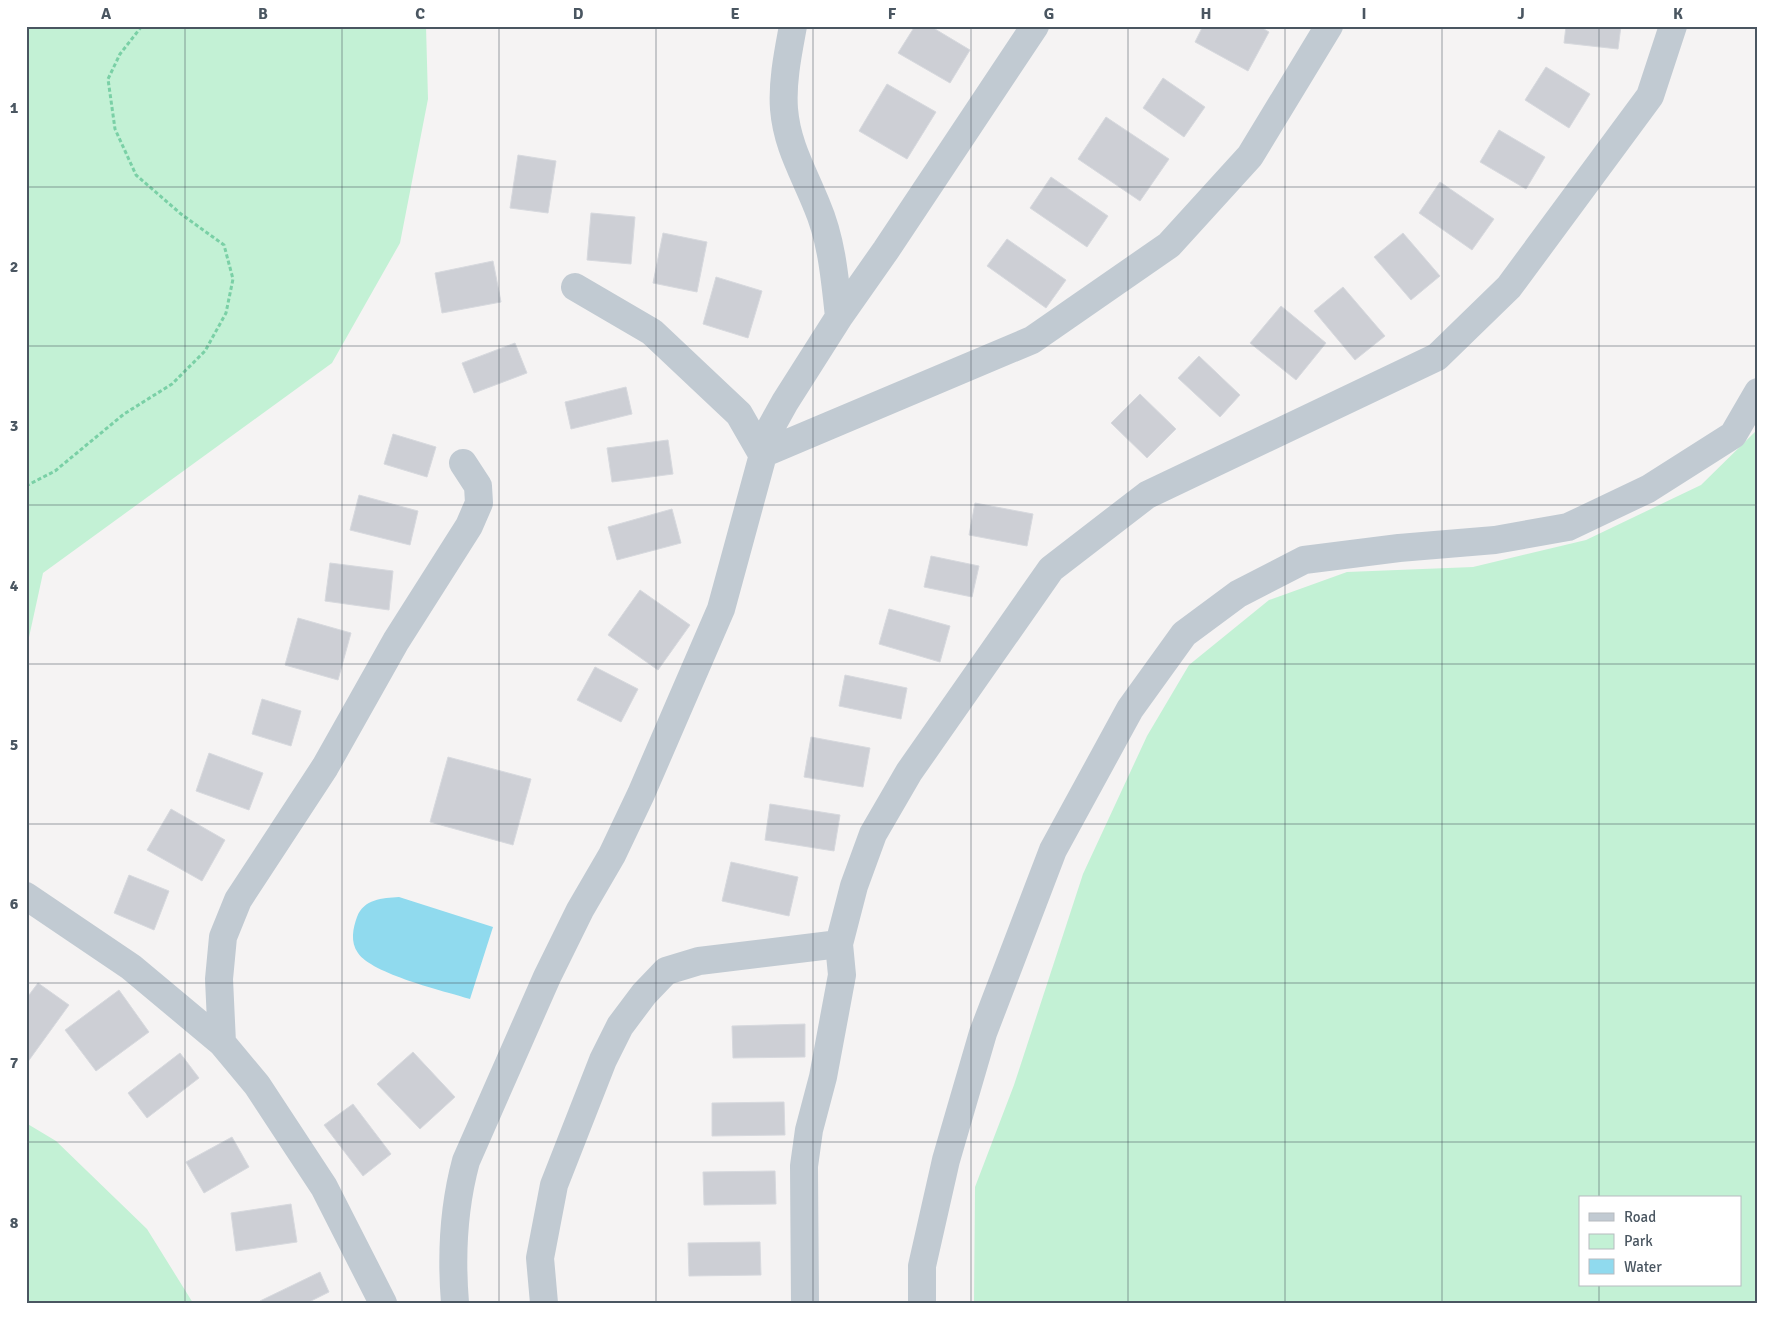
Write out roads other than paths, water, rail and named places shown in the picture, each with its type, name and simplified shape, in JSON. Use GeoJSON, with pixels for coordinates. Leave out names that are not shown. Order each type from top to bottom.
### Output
{"type":"FeatureCollection","features":[{"type":"Feature","properties":{"kind":"street"},"geometry":{"type":"LineString","coordinates":[[793,26],[785,74],[784,109],[798,168],[817,206],[825,230],[833,263],[839,318]]}},
{"type":"Feature","properties":{"kind":"street"},"geometry":{"type":"LineString","coordinates":[[455,1303],[452,1258],[454,1220],[459,1186],[466,1161],[546,977],[580,910],[612,855],[641,794],[721,609],[770,429],[785,402],[839,318],[892,242],[1034,26]]}},
{"type":"Feature","properties":{"kind":"street"},"geometry":{"type":"LineString","coordinates":[[762,454],[1032,340],[1169,245],[1250,156],[1329,26]]}},
{"type":"Feature","properties":{"kind":"street"},"geometry":{"type":"LineString","coordinates":[[805,1303],[804,1166],[809,1130],[823,1077],[842,975],[839,944],[854,886],[873,834],[909,772],[1051,569],[1147,495],[1437,357],[1509,287],[1650,96],[1673,26]]}},
{"type":"Feature","properties":{"kind":"street"},"geometry":{"type":"LineString","coordinates":[[575,287],[652,332],[739,414],[762,454]]}},
{"type":"Feature","properties":{"kind":"street"},"geometry":{"type":"LineString","coordinates":[[922,1303],[922,1266],[946,1160],[980,1042],[1053,850],[1130,709],[1184,634],[1238,594],[1304,560],[1399,548],[1495,540],[1568,527],[1648,489],[1733,435],[1758,392]]}},
{"type":"Feature","properties":{"kind":"street"},"geometry":{"type":"LineString","coordinates":[[222,1043],[220,979],[223,936],[238,900],[325,767],[396,641],[468,526],[479,503],[478,486],[463,463]]}},
{"type":"Feature","properties":{"kind":"street"},"geometry":{"type":"LineString","coordinates":[[26,896],[131,967],[222,1043],[258,1085],[324,1187],[382,1303]]}},
{"type":"Feature","properties":{"kind":"street"},"geometry":{"type":"LineString","coordinates":[[544,1303],[540,1258],[554,1185],[603,1060],[620,1026],[644,994],[666,971],[699,961],[839,944]]}},
{"type":"Feature","properties":{"kind":"water"},"geometry":{"type":"Polygon","coordinates":[[[399,897],[493,927],[470,999],[393,975],[366,961],[355,949],[353,930],[357,917],[364,906],[374,901],[399,897]]]}}]}
